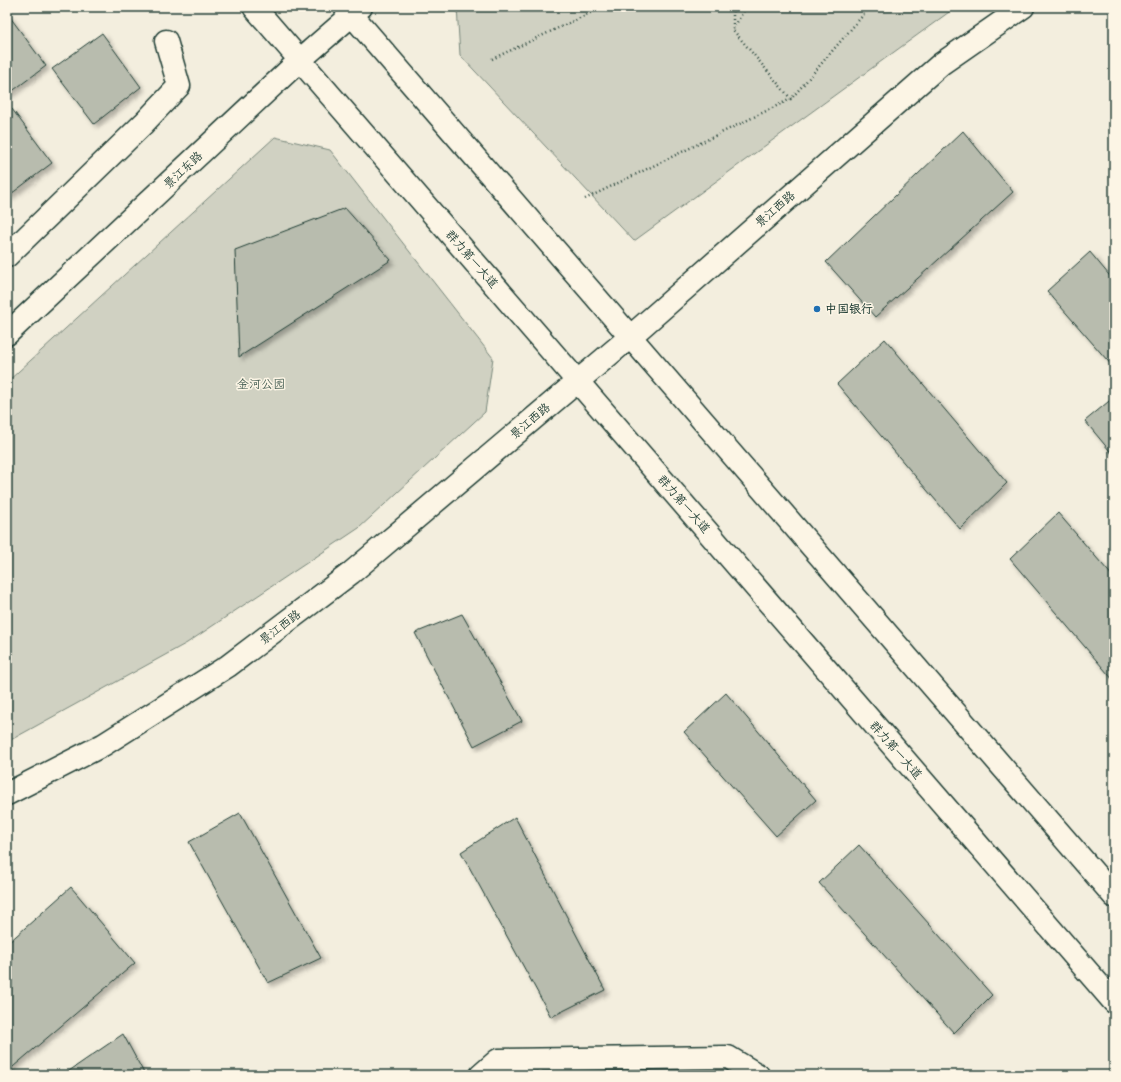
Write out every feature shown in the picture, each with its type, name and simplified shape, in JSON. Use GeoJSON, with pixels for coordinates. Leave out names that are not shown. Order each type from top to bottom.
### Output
{"type":"FeatureCollection","features":[{"type":"Feature","properties":{"kind":"main road","name":"群力第一大道"},"geometry":{"type":"LineString","coordinates":[[254,7],[1114,1002]]}},
{"type":"Feature","properties":{"kind":"main road","name":"景江西路"},"geometry":{"type":"LineString","coordinates":[[7,794],[103,745],[228,666],[351,573],[630,337],[941,64],[1023,7]]}},
{"type":"Feature","properties":{"kind":"main road","name":"景江东路"},"geometry":{"type":"LineString","coordinates":[[7,334],[352,10]]}},
{"type":"Feature","properties":{"kind":"main road"},"geometry":{"type":"LineString","coordinates":[[352,10],[630,337],[1114,896]]}},
{"type":"Feature","properties":{"kind":"main road"},"geometry":{"type":"LineString","coordinates":[[7,256],[144,123],[178,86],[166,41]]}},
{"type":"Feature","properties":{"kind":"main road"},"geometry":{"type":"LineString","coordinates":[[481,1075],[498,1060],[728,1057],[758,1075]]}},
{"type":"Feature","properties":{"kind":"path"},"geometry":{"type":"LineString","coordinates":[[492,59],[603,7]]}},
{"type":"Feature","properties":{"kind":"path"},"geometry":{"type":"LineString","coordinates":[[733,7],[733,30],[791,99]]}},
{"type":"Feature","properties":{"kind":"path"},"geometry":{"type":"LineString","coordinates":[[733,30],[746,7]]}},
{"type":"Feature","properties":{"kind":"path"},"geometry":{"type":"LineString","coordinates":[[585,199],[791,99],[870,7]]}},
{"type":"Feature","properties":{"kind":"green space"},"geometry":{"type":"Polygon","coordinates":[[[457,7],[956,7],[634,241],[460,55],[457,7]]]}},
{"type":"Feature","properties":{"kind":"green space","name":"金河公园"},"geometry":{"type":"Polygon","coordinates":[[[275,137],[330,150],[493,358],[485,412],[359,528],[187,643],[7,742],[7,382],[275,137]]]}},
{"type":"Feature","properties":{"kind":"building"},"geometry":{"type":"Polygon","coordinates":[[[7,13],[46,66],[7,95],[7,13]]]}},
{"type":"Feature","properties":{"kind":"building"},"geometry":{"type":"Polygon","coordinates":[[[102,33],[141,87],[94,124],[52,69],[102,33]]]}},
{"type":"Feature","properties":{"kind":"building"},"geometry":{"type":"Polygon","coordinates":[[[12,109],[52,163],[7,197],[7,112],[12,109]]]}},
{"type":"Feature","properties":{"kind":"building"},"geometry":{"type":"Polygon","coordinates":[[[963,131],[1013,192],[875,317],[826,262],[963,131]]]}},
{"type":"Feature","properties":{"kind":"building"},"geometry":{"type":"Polygon","coordinates":[[[345,208],[391,260],[239,357],[235,250],[345,208]]]}},
{"type":"Feature","properties":{"kind":"building"},"geometry":{"type":"Polygon","coordinates":[[[1090,252],[1114,281],[1114,368],[1047,291],[1090,252]]]}},
{"type":"Feature","properties":{"kind":"building"},"geometry":{"type":"Polygon","coordinates":[[[885,339],[1007,483],[960,529],[837,384],[885,339]]]}},
{"type":"Feature","properties":{"kind":"building"},"geometry":{"type":"Polygon","coordinates":[[[1114,397],[1114,456],[1085,421],[1114,397]]]}},
{"type":"Feature","properties":{"kind":"building"},"geometry":{"type":"Polygon","coordinates":[[[1058,513],[1114,578],[1114,681],[1010,559],[1058,513]]]}},
{"type":"Feature","properties":{"kind":"building"},"geometry":{"type":"Polygon","coordinates":[[[462,614],[522,721],[474,746],[415,633],[462,614]]]}},
{"type":"Feature","properties":{"kind":"building"},"geometry":{"type":"Polygon","coordinates":[[[726,693],[816,800],[776,836],[684,732],[726,693]]]}},
{"type":"Feature","properties":{"kind":"building"},"geometry":{"type":"Polygon","coordinates":[[[240,813],[321,958],[268,983],[189,842],[240,813]]]}},
{"type":"Feature","properties":{"kind":"building"},"geometry":{"type":"Polygon","coordinates":[[[515,817],[605,990],[551,1017],[461,852],[515,817]]]}},
{"type":"Feature","properties":{"kind":"building"},"geometry":{"type":"Polygon","coordinates":[[[859,845],[992,995],[954,1033],[819,883],[859,845]]]}},
{"type":"Feature","properties":{"kind":"building"},"geometry":{"type":"Polygon","coordinates":[[[71,887],[135,963],[7,1072],[7,944],[71,887]]]}},
{"type":"Feature","properties":{"kind":"building"},"geometry":{"type":"Polygon","coordinates":[[[123,1034],[145,1075],[67,1075],[66,1073],[123,1034]]]}},
{"type":"Feature","properties":{"kind":"building"},"geometry":{"type":"Polygon","coordinates":[[[646,1068],[652,1075],[638,1075],[646,1068]]]}},
{"type":"Feature","properties":{"kind":"place","name":"中国银行"},"geometry":{"type":"Point","coordinates":[817,309]}}]}
